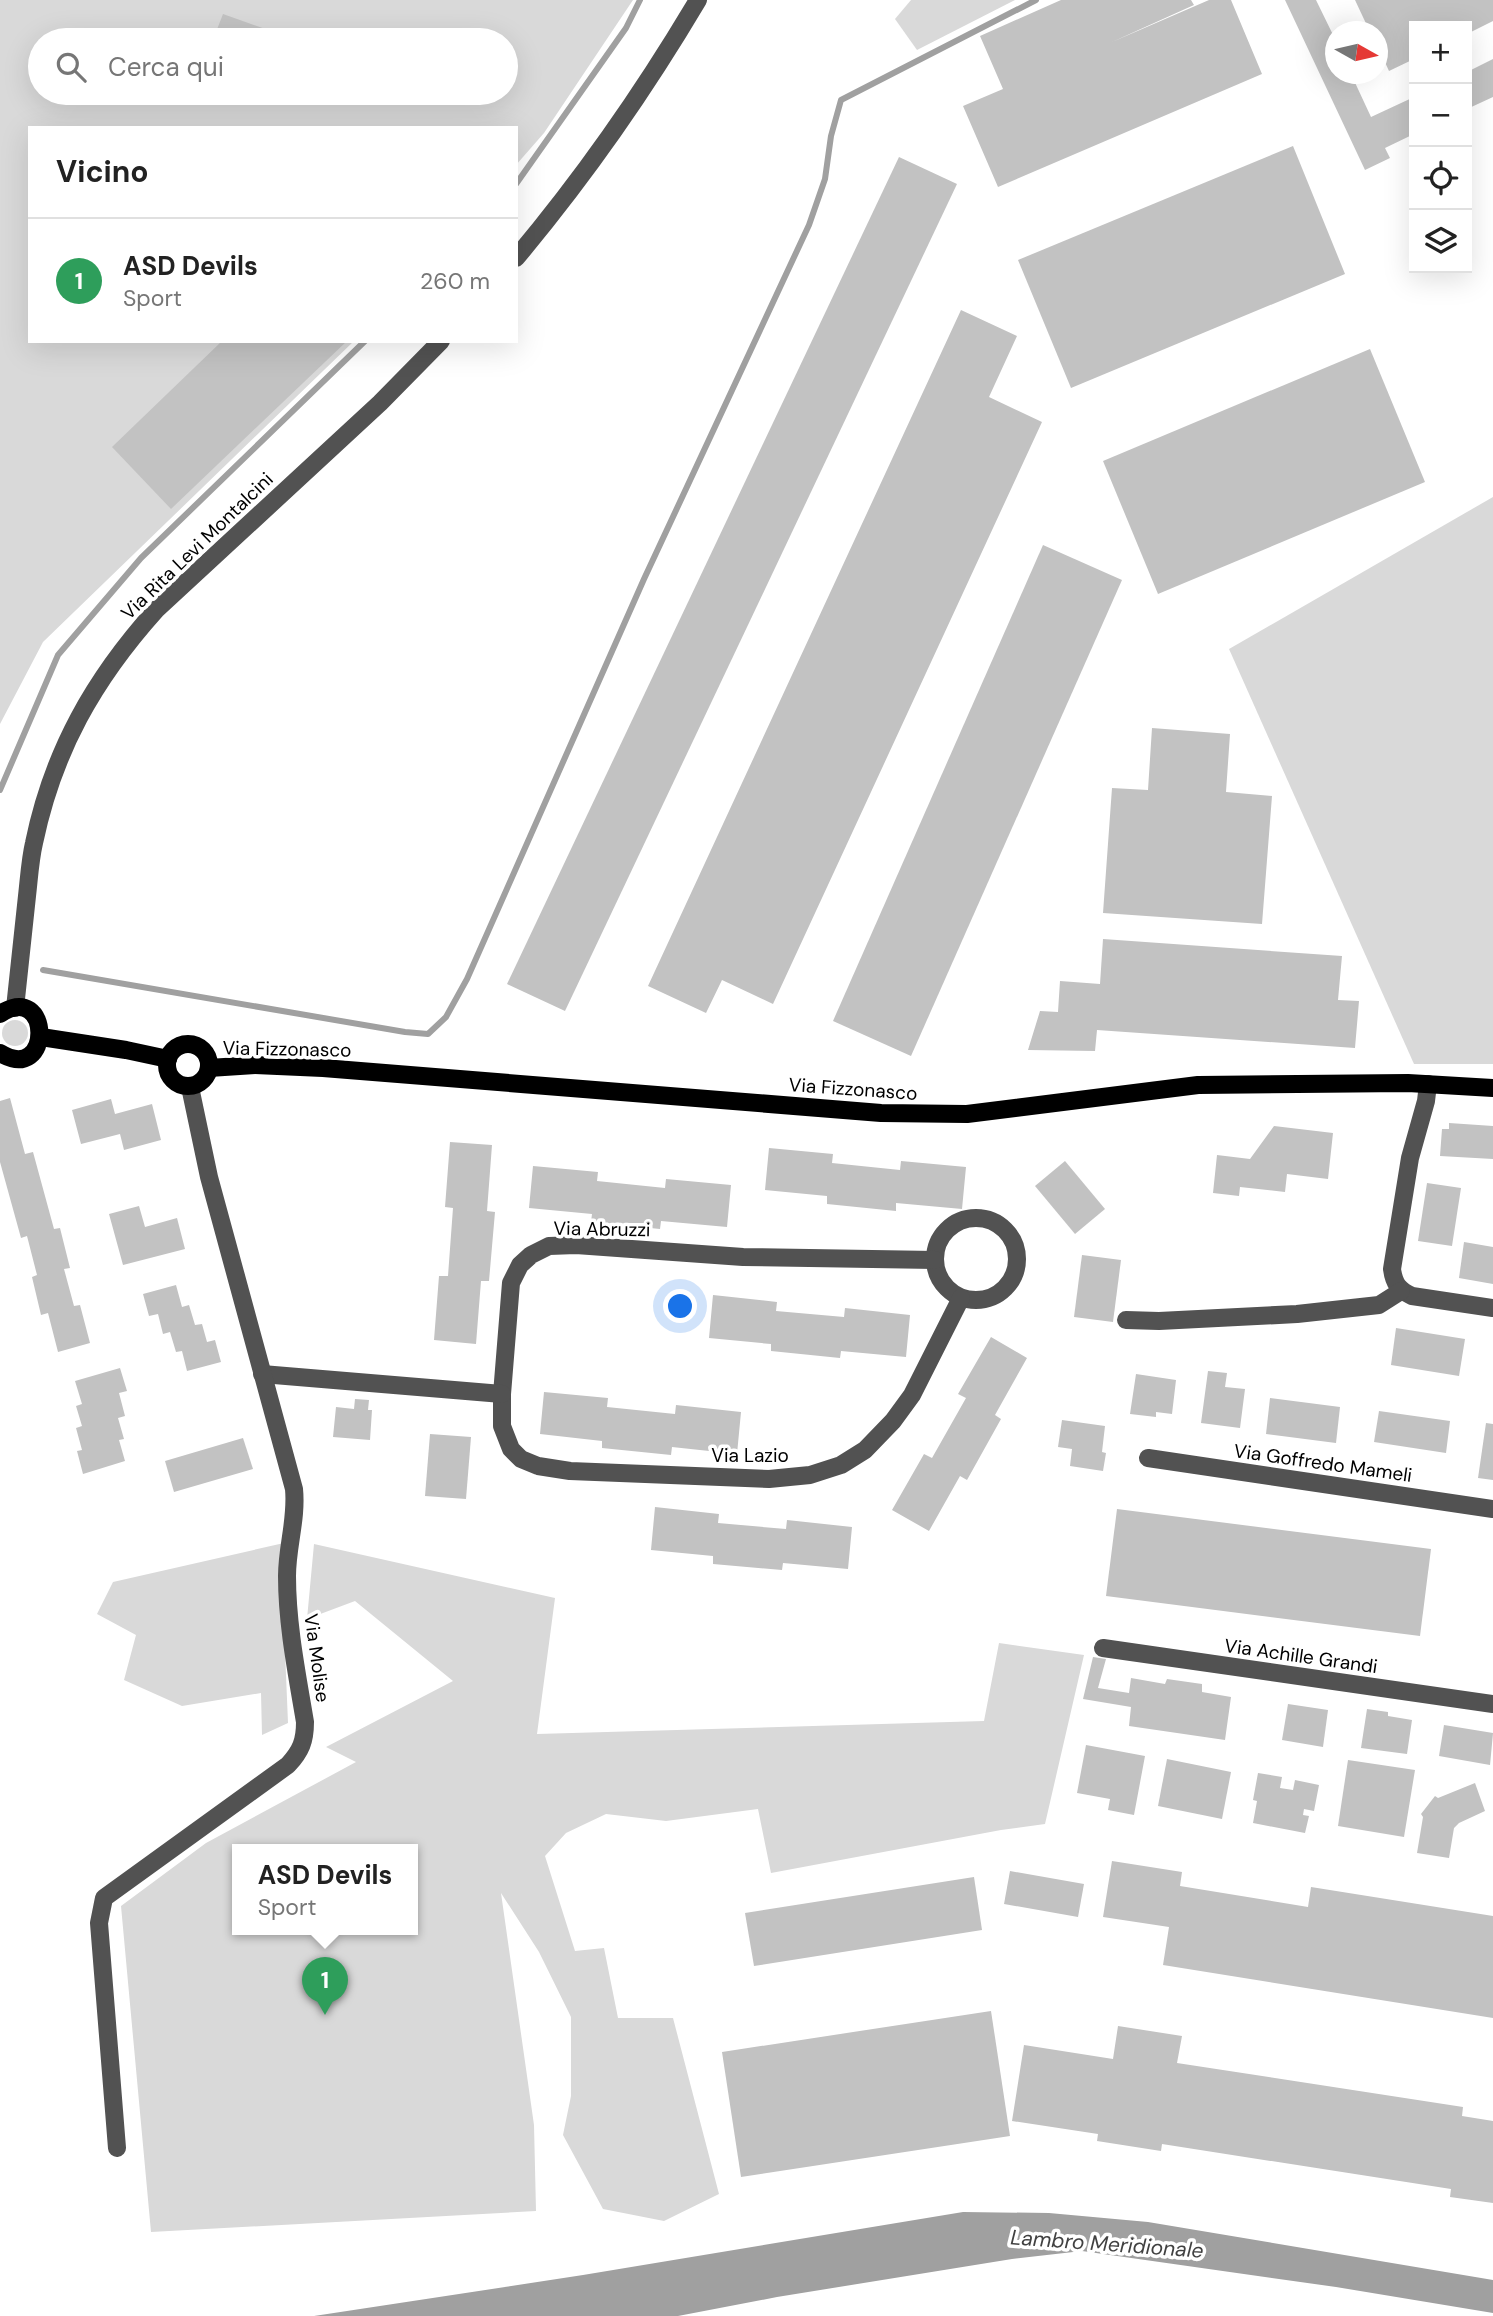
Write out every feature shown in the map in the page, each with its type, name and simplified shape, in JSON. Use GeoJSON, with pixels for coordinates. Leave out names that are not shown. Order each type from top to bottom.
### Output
{"type":"FeatureCollection","features":[{"type":"Feature","properties":{"kind":"main road"},"geometry":{"type":"LineString","coordinates":[[0,1053],[9,1058],[26,1056],[33,1052],[41,1037],[35,1016],[22,1009],[7,1011]]}},
{"type":"Feature","properties":{"kind":"main road"},"geometry":{"type":"LineString","coordinates":[[41,1037],[168,1059],[171,1079],[190,1087]]}},
{"type":"Feature","properties":{"kind":"main road","name":"Via Fizzonasco"},"geometry":{"type":"LineString","coordinates":[[168,1059],[176,1048],[182,1045],[196,1045],[206,1054],[209,1068],[203,1081],[190,1087]]}},
{"type":"Feature","properties":{"kind":"main road","name":"Via Fizzonasco"},"geometry":{"type":"LineString","coordinates":[[209,1068],[255,1065],[323,1068],[524,1086],[938,1115],[967,1114],[1198,1085],[1428,1084],[1493,1088]]}},
{"type":"Feature","properties":{"kind":"street"},"geometry":{"type":"LineString","coordinates":[[518,254],[606,144],[698,0]]}},
{"type":"Feature","properties":{"kind":"street","name":"Via Rita Levi Montalcini"},"geometry":{"type":"LineString","coordinates":[[7,1011],[16,987],[33,846],[43,804],[78,715],[99,681],[126,644],[156,610],[380,404],[439,343]]}},
{"type":"Feature","properties":{"kind":"street"},"geometry":{"type":"LineString","coordinates":[[1428,1084],[1410,1158],[1392,1269],[1394,1282],[1401,1291],[1412,1296],[1493,1308]]}},
{"type":"Feature","properties":{"kind":"street","name":"Via Molise"},"geometry":{"type":"LineString","coordinates":[[117,2148],[99,1923],[104,1898],[288,1765],[300,1752],[305,1738],[287,1573],[296,1510],[294,1489],[209,1177],[190,1087]]}},
{"type":"Feature","properties":{"kind":"street"},"geometry":{"type":"LineString","coordinates":[[975,1217],[991,1220],[1005,1229],[1014,1242],[1018,1258],[1015,1274],[1006,1288],[993,1297],[977,1301],[961,1298],[948,1290],[938,1276],[935,1260],[937,1244],[946,1230],[959,1221],[975,1217]]}},
{"type":"Feature","properties":{"kind":"street","name":"Via Abruzzi"},"geometry":{"type":"LineString","coordinates":[[502,1394],[511,1283],[520,1265],[531,1255],[549,1246],[576,1245],[743,1257],[935,1260]]}},
{"type":"Feature","properties":{"kind":"street"},"geometry":{"type":"LineString","coordinates":[[1126,1320],[1159,1321],[1297,1314],[1378,1306],[1401,1291]]}},
{"type":"Feature","properties":{"kind":"street","name":"Via Lazio"},"geometry":{"type":"LineString","coordinates":[[502,1394],[502,1426],[511,1449],[521,1459],[538,1466],[570,1471],[769,1479],[810,1475],[841,1465],[865,1450],[893,1422],[912,1395],[961,1298]]}},
{"type":"Feature","properties":{"kind":"street"},"geometry":{"type":"LineString","coordinates":[[262,1374],[502,1394]]}},
{"type":"Feature","properties":{"kind":"street","name":"Via Goffredo Mameli"},"geometry":{"type":"LineString","coordinates":[[1148,1458],[1493,1509]]}},
{"type":"Feature","properties":{"kind":"street","name":"Via Achille Grandi"},"geometry":{"type":"LineString","coordinates":[[1103,1648],[1493,1704]]}},
{"type":"Feature","properties":{"kind":"shaded area"},"geometry":{"type":"Polygon","coordinates":[[[0,0],[633,0],[544,133],[518,163],[518,126],[28,126],[28,343],[352,343],[43,642],[0,724],[0,0]]]}},
{"type":"Feature","properties":{"kind":"shaded area"},"geometry":{"type":"Polygon","coordinates":[[[911,0],[1015,0],[917,50],[895,19],[911,0]]]}},
{"type":"Feature","properties":{"kind":"shaded area"},"geometry":{"type":"Polygon","coordinates":[[[1493,497],[1493,1064],[1414,1064],[1229,649],[1493,497]]]}},
{"type":"Feature","properties":{"kind":"shaded area"},"geometry":{"type":"Polygon","coordinates":[[[15,1020],[24,1024],[28,1033],[24,1042],[15,1046],[6,1042],[2,1033],[6,1024],[15,1020]]]}},
{"type":"Feature","properties":{"kind":"shaded area"},"geometry":{"type":"Polygon","coordinates":[[[284,1543],[282,1579],[288,1723],[262,1735],[261,1693],[182,1706],[124,1680],[136,1635],[97,1614],[113,1582],[284,1543]]]}},
{"type":"Feature","properties":{"kind":"shaded area"},"geometry":{"type":"Polygon","coordinates":[[[314,1544],[555,1598],[537,1734],[984,1721],[999,1643],[1084,1655],[1045,1824],[771,1873],[758,1809],[666,1821],[606,1814],[566,1833],[545,1856],[575,1951],[604,1948],[618,2018],[673,2018],[719,2194],[664,2221],[603,2209],[563,2135],[571,2096],[571,2017],[539,1952],[501,1893],[534,2125],[536,2211],[151,2232],[121,1906],[206,1843],[356,1762],[326,1747],[453,1681],[355,1601],[307,1619],[314,1544]]]}},
{"type":"Feature","properties":{"kind":"water","name":"Lambro Meridionale"},"geometry":{"type":"Polygon","coordinates":[[[963,2212],[1049,2213],[1148,2222],[1493,2280],[1493,2313],[1336,2287],[1082,2251],[1012,2259],[678,2316],[314,2316],[583,2275],[963,2212]]]}},
{"type":"Feature","properties":{"kind":"building"},"geometry":{"type":"Polygon","coordinates":[[[1061,0],[1191,0],[1194,5],[1112,42],[1209,0],[1231,0],[1262,74],[998,187],[963,106],[1003,89],[980,36],[1061,0]]]}},
{"type":"Feature","properties":{"kind":"building"},"geometry":{"type":"Polygon","coordinates":[[[1285,0],[1316,0],[1326,21],[1325,84],[1356,84],[1371,117],[1409,99],[1409,136],[1385,148],[1390,158],[1365,170],[1285,0]]]}},
{"type":"Feature","properties":{"kind":"building"},"geometry":{"type":"Polygon","coordinates":[[[1355,0],[1493,0],[1493,21],[1472,32],[1472,21],[1409,21],[1409,61],[1389,71],[1388,21],[1365,21],[1355,0]]]}},
{"type":"Feature","properties":{"kind":"building"},"geometry":{"type":"Polygon","coordinates":[[[223,14],[262,28],[218,28],[223,14]]]}},
{"type":"Feature","properties":{"kind":"building"},"geometry":{"type":"Polygon","coordinates":[[[1493,59],[1493,97],[1472,107],[1472,84],[1472,70],[1493,59]]]}},
{"type":"Feature","properties":{"kind":"building"},"geometry":{"type":"Polygon","coordinates":[[[1293,146],[1345,274],[1071,388],[1018,260],[1293,146]]]}},
{"type":"Feature","properties":{"kind":"building"},"geometry":{"type":"Polygon","coordinates":[[[899,157],[957,184],[565,1011],[507,984],[899,157]]]}},
{"type":"Feature","properties":{"kind":"building"},"geometry":{"type":"Polygon","coordinates":[[[961,310],[1017,336],[989,397],[1042,422],[773,1004],[722,980],[706,1013],[648,986],[961,310]]]}},
{"type":"Feature","properties":{"kind":"building"},"geometry":{"type":"Polygon","coordinates":[[[220,343],[345,343],[171,509],[112,447],[220,343]]]}},
{"type":"Feature","properties":{"kind":"building"},"geometry":{"type":"Polygon","coordinates":[[[1370,349],[1425,482],[1158,594],[1103,461],[1370,349]]]}},
{"type":"Feature","properties":{"kind":"building"},"geometry":{"type":"Polygon","coordinates":[[[1043,545],[1122,580],[911,1056],[833,1021],[1043,545]]]}},
{"type":"Feature","properties":{"kind":"building"},"geometry":{"type":"Polygon","coordinates":[[[1152,728],[1230,734],[1226,792],[1272,796],[1262,924],[1103,913],[1112,788],[1148,790],[1152,728]]]}},
{"type":"Feature","properties":{"kind":"building"},"geometry":{"type":"Polygon","coordinates":[[[1103,939],[1342,956],[1338,1000],[1359,1001],[1355,1048],[1097,1030],[1095,1051],[1028,1050],[1040,1011],[1058,1012],[1060,981],[1100,984],[1103,939]]]}},
{"type":"Feature","properties":{"kind":"building"},"geometry":{"type":"Polygon","coordinates":[[[10,1098],[25,1154],[33,1152],[54,1229],[60,1228],[70,1268],[64,1269],[74,1306],[80,1305],[90,1343],[58,1352],[48,1313],[41,1315],[32,1277],[37,1275],[27,1236],[21,1238],[0,1162],[0,1101],[10,1098]]]}},
{"type":"Feature","properties":{"kind":"building"},"geometry":{"type":"Polygon","coordinates":[[[111,1099],[115,1114],[152,1104],[161,1140],[124,1150],[120,1134],[81,1144],[72,1110],[111,1099]]]}},
{"type":"Feature","properties":{"kind":"building"},"geometry":{"type":"Polygon","coordinates":[[[1449,1123],[1493,1126],[1493,1159],[1440,1156],[1442,1129],[1449,1129],[1449,1123]]]}},
{"type":"Feature","properties":{"kind":"building"},"geometry":{"type":"Polygon","coordinates":[[[1274,1126],[1333,1133],[1328,1179],[1287,1174],[1285,1192],[1240,1187],[1239,1196],[1213,1193],[1217,1155],[1250,1159],[1274,1126]]]}},
{"type":"Feature","properties":{"kind":"building"},"geometry":{"type":"Polygon","coordinates":[[[450,1142],[492,1145],[487,1211],[495,1212],[489,1281],[481,1281],[476,1344],[434,1340],[439,1276],[448,1276],[453,1208],[445,1207],[450,1142]]]}},
{"type":"Feature","properties":{"kind":"building"},"geometry":{"type":"Polygon","coordinates":[[[769,1148],[833,1154],[832,1163],[900,1170],[901,1161],[966,1167],[962,1209],[896,1203],[896,1211],[827,1204],[827,1196],[765,1190],[769,1148]]]}},
{"type":"Feature","properties":{"kind":"building"},"geometry":{"type":"Polygon","coordinates":[[[1065,1161],[1105,1209],[1075,1234],[1035,1186],[1065,1161]]]}},
{"type":"Feature","properties":{"kind":"building"},"geometry":{"type":"Polygon","coordinates":[[[533,1166],[598,1172],[597,1181],[665,1188],[666,1179],[731,1185],[727,1227],[661,1221],[660,1229],[591,1222],[592,1214],[529,1208],[533,1166]]]}},
{"type":"Feature","properties":{"kind":"building"},"geometry":{"type":"Polygon","coordinates":[[[1427,1183],[1461,1188],[1452,1246],[1418,1241],[1427,1183]]]}},
{"type":"Feature","properties":{"kind":"building"},"geometry":{"type":"Polygon","coordinates":[[[139,1206],[145,1227],[177,1218],[185,1249],[123,1265],[109,1214],[139,1206]]]}},
{"type":"Feature","properties":{"kind":"building"},"geometry":{"type":"Polygon","coordinates":[[[1464,1242],[1493,1247],[1493,1284],[1459,1278],[1464,1242]]]}},
{"type":"Feature","properties":{"kind":"building"},"geometry":{"type":"Polygon","coordinates":[[[1082,1255],[1121,1260],[1113,1322],[1074,1317],[1082,1255]]]}},
{"type":"Feature","properties":{"kind":"building"},"geometry":{"type":"Polygon","coordinates":[[[176,1285],[182,1307],[189,1305],[195,1325],[202,1324],[207,1342],[215,1340],[221,1362],[187,1371],[182,1351],[176,1352],[170,1332],[163,1334],[158,1314],[149,1316],[143,1294],[176,1285]]]}},
{"type":"Feature","properties":{"kind":"building"},"geometry":{"type":"Polygon","coordinates":[[[713,1295],[777,1302],[776,1311],[844,1317],[845,1308],[910,1315],[906,1357],[841,1351],[840,1358],[771,1351],[771,1344],[709,1338],[713,1295]]]}},
{"type":"Feature","properties":{"kind":"building"},"geometry":{"type":"Polygon","coordinates":[[[1396,1328],[1465,1339],[1459,1376],[1391,1365],[1396,1328]]]}},
{"type":"Feature","properties":{"kind":"building"},"geometry":{"type":"Polygon","coordinates":[[[991,1337],[1027,1358],[995,1415],[1001,1419],[967,1480],[960,1476],[929,1531],[892,1510],[924,1454],[932,1458],[966,1398],[958,1394],[991,1337]]]}},
{"type":"Feature","properties":{"kind":"building"},"geometry":{"type":"Polygon","coordinates":[[[120,1368],[127,1391],[119,1393],[125,1416],[118,1418],[124,1439],[119,1440],[125,1461],[83,1474],[77,1451],[82,1450],[76,1428],[82,1426],[76,1406],[82,1404],[75,1381],[120,1368]]]}},
{"type":"Feature","properties":{"kind":"building"},"geometry":{"type":"Polygon","coordinates":[[[1208,1371],[1227,1373],[1225,1387],[1245,1389],[1240,1428],[1201,1423],[1208,1371]]]}},
{"type":"Feature","properties":{"kind":"building"},"geometry":{"type":"Polygon","coordinates":[[[1136,1374],[1176,1380],[1172,1414],[1156,1412],[1156,1417],[1130,1414],[1136,1374]]]}},
{"type":"Feature","properties":{"kind":"building"},"geometry":{"type":"Polygon","coordinates":[[[544,1392],[608,1398],[607,1407],[675,1414],[676,1405],[741,1412],[737,1454],[672,1447],[671,1455],[602,1448],[602,1441],[540,1434],[544,1392]]]}},
{"type":"Feature","properties":{"kind":"building"},"geometry":{"type":"Polygon","coordinates":[[[1270,1398],[1340,1407],[1336,1443],[1266,1434],[1270,1398]]]}},
{"type":"Feature","properties":{"kind":"building"},"geometry":{"type":"Polygon","coordinates":[[[355,1399],[369,1400],[368,1410],[372,1410],[370,1440],[333,1437],[336,1407],[354,1409],[355,1399]]]}},
{"type":"Feature","properties":{"kind":"building"},"geometry":{"type":"Polygon","coordinates":[[[1379,1411],[1450,1421],[1446,1453],[1374,1442],[1379,1411]]]}},
{"type":"Feature","properties":{"kind":"building"},"geometry":{"type":"Polygon","coordinates":[[[1062,1420],[1105,1426],[1102,1452],[1106,1453],[1103,1471],[1070,1466],[1072,1449],[1058,1447],[1062,1420]]]}},
{"type":"Feature","properties":{"kind":"building"},"geometry":{"type":"Polygon","coordinates":[[[1486,1423],[1493,1424],[1493,1480],[1478,1478],[1486,1423]]]}},
{"type":"Feature","properties":{"kind":"building"},"geometry":{"type":"Polygon","coordinates":[[[430,1434],[471,1437],[466,1499],[425,1496],[430,1434]]]}},
{"type":"Feature","properties":{"kind":"building"},"geometry":{"type":"Polygon","coordinates":[[[243,1438],[253,1469],[174,1492],[165,1461],[243,1438]]]}},
{"type":"Feature","properties":{"kind":"building"},"geometry":{"type":"Polygon","coordinates":[[[655,1507],[719,1514],[718,1523],[786,1529],[787,1520],[852,1527],[848,1569],[783,1563],[782,1570],[713,1564],[713,1556],[651,1550],[655,1507]]]}},
{"type":"Feature","properties":{"kind":"building"},"geometry":{"type":"Polygon","coordinates":[[[1117,1509],[1431,1549],[1420,1636],[1106,1596],[1117,1509]]]}},
{"type":"Feature","properties":{"kind":"building"},"geometry":{"type":"Polygon","coordinates":[[[1093,1657],[1106,1659],[1098,1688],[1129,1693],[1131,1678],[1165,1684],[1167,1679],[1202,1684],[1202,1692],[1231,1697],[1225,1740],[1129,1726],[1131,1707],[1083,1699],[1093,1657]]]}},
{"type":"Feature","properties":{"kind":"building"},"geometry":{"type":"Polygon","coordinates":[[[1288,1704],[1328,1710],[1323,1747],[1282,1740],[1288,1704]]]}},
{"type":"Feature","properties":{"kind":"building"},"geometry":{"type":"Polygon","coordinates":[[[1367,1709],[1412,1720],[1407,1754],[1361,1748],[1367,1709]]]}},
{"type":"Feature","properties":{"kind":"building"},"geometry":{"type":"Polygon","coordinates":[[[1444,1725],[1493,1733],[1490,1765],[1439,1756],[1444,1725]]]}},
{"type":"Feature","properties":{"kind":"building"},"geometry":{"type":"Polygon","coordinates":[[[1086,1745],[1145,1756],[1134,1815],[1108,1810],[1110,1799],[1077,1793],[1086,1745]]]}},
{"type":"Feature","properties":{"kind":"building"},"geometry":{"type":"Polygon","coordinates":[[[1167,1759],[1231,1772],[1222,1819],[1158,1806],[1167,1759]]]}},
{"type":"Feature","properties":{"kind":"building"},"geometry":{"type":"Polygon","coordinates":[[[1348,1760],[1415,1770],[1404,1837],[1338,1826],[1348,1760]]]}},
{"type":"Feature","properties":{"kind":"building"},"geometry":{"type":"Polygon","coordinates":[[[1258,1773],[1282,1777],[1280,1788],[1293,1790],[1295,1780],[1319,1785],[1314,1811],[1304,1809],[1303,1815],[1309,1816],[1305,1833],[1253,1823],[1257,1801],[1253,1800],[1258,1773]]]}},
{"type":"Feature","properties":{"kind":"building"},"geometry":{"type":"Polygon","coordinates":[[[1475,1783],[1485,1811],[1454,1828],[1449,1858],[1417,1853],[1423,1817],[1421,1814],[1435,1796],[1438,1798],[1475,1783]]]}},
{"type":"Feature","properties":{"kind":"building"},"geometry":{"type":"Polygon","coordinates":[[[1112,1861],[1182,1872],[1180,1886],[1308,1907],[1311,1887],[1493,1916],[1493,2018],[1163,1965],[1169,1927],[1103,1917],[1112,1861]]]}},
{"type":"Feature","properties":{"kind":"building"},"geometry":{"type":"Polygon","coordinates":[[[1010,1871],[1084,1884],[1078,1917],[1004,1904],[1010,1871]]]}},
{"type":"Feature","properties":{"kind":"building"},"geometry":{"type":"Polygon","coordinates":[[[974,1877],[982,1930],[754,1966],[745,1913],[974,1877]]]}},
{"type":"Feature","properties":{"kind":"building"},"geometry":{"type":"Polygon","coordinates":[[[991,2011],[1010,2136],[741,2177],[722,2052],[991,2011]]]}},
{"type":"Feature","properties":{"kind":"building"},"geometry":{"type":"Polygon","coordinates":[[[1118,2026],[1182,2036],[1177,2063],[1463,2107],[1462,2116],[1493,2121],[1493,2203],[1450,2197],[1451,2189],[1162,2144],[1161,2151],[1097,2141],[1098,2134],[1012,2121],[1024,2045],[1113,2059],[1118,2026]]]}},
{"type":"Feature","properties":{"kind":"waterway"},"geometry":{"type":"LineString","coordinates":[[518,181],[626,28],[640,0]]}},
{"type":"Feature","properties":{"kind":"waterway"},"geometry":{"type":"LineString","coordinates":[[43,970],[405,1032],[428,1034],[446,1017],[467,979],[644,579],[809,225],[825,179],[831,136],[841,100],[1036,0]]}},
{"type":"Feature","properties":{"kind":"waterway"},"geometry":{"type":"LineString","coordinates":[[0,790],[58,655],[141,558],[363,343]]}},
{"type":"Feature","properties":{"kind":"place","name":"ASD Devils"},"geometry":{"type":"Point","coordinates":[325,2015]}}]}
